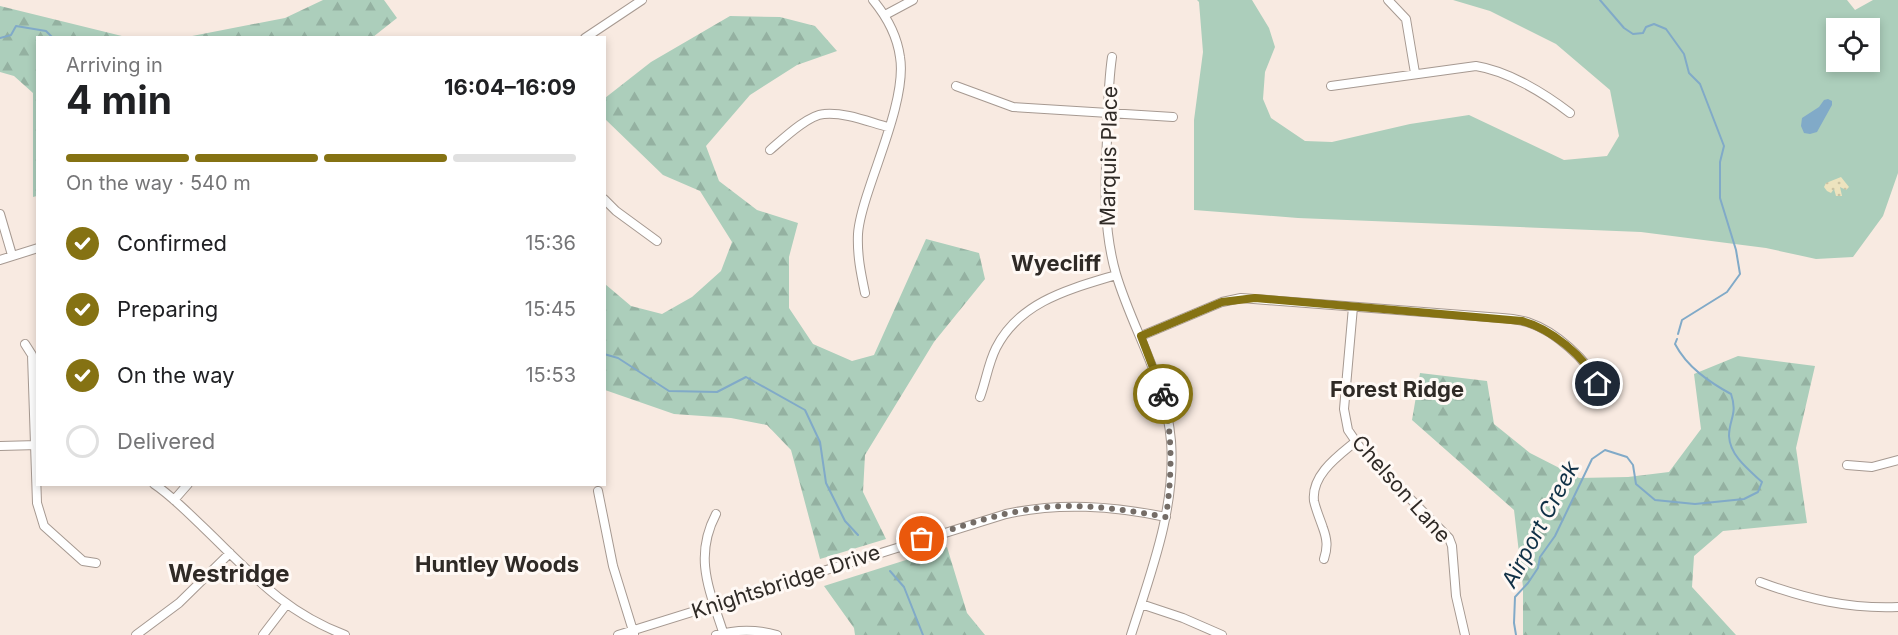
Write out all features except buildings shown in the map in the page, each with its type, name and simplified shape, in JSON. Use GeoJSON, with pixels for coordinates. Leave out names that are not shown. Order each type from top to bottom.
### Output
{"type":"FeatureCollection","features":[{"type":"Feature","properties":{"kind":"street"},"geometry":{"type":"LineString","coordinates":[[588,36],[642,0]]}},
{"type":"Feature","properties":{"kind":"street"},"geometry":{"type":"LineString","coordinates":[[866,293],[859,261],[858,233],[898,92],[901,59],[893,31],[885,15],[873,0]]}},
{"type":"Feature","properties":{"kind":"street"},"geometry":{"type":"LineString","coordinates":[[885,15],[913,0]]}},
{"type":"Feature","properties":{"kind":"street"},"geometry":{"type":"LineString","coordinates":[[1388,0],[1406,19],[1415,73]]}},
{"type":"Feature","properties":{"kind":"street","name":"Marquis Place"},"geometry":{"type":"LineString","coordinates":[[1112,57],[1108,114],[1106,221],[1116,275],[1156,372],[1168,419],[1172,451],[1166,517],[1131,635]]}},
{"type":"Feature","properties":{"kind":"street"},"geometry":{"type":"LineString","coordinates":[[1331,86],[1464,66],[1487,68],[1547,94],[1570,113]]}},
{"type":"Feature","properties":{"kind":"street"},"geometry":{"type":"LineString","coordinates":[[956,86],[1013,107],[1173,117]]}},
{"type":"Feature","properties":{"kind":"street"},"geometry":{"type":"LineString","coordinates":[[770,150],[802,124],[822,114],[838,114],[888,127]]}},
{"type":"Feature","properties":{"kind":"street"},"geometry":{"type":"LineString","coordinates":[[606,201],[657,241]]}},
{"type":"Feature","properties":{"kind":"street"},"geometry":{"type":"LineString","coordinates":[[0,214],[12,255]]}},
{"type":"Feature","properties":{"kind":"street"},"geometry":{"type":"LineString","coordinates":[[0,260],[36,249]]}},
{"type":"Feature","properties":{"kind":"street"},"geometry":{"type":"LineString","coordinates":[[980,398],[996,349],[1016,321],[1054,295],[1116,275]]}},
{"type":"Feature","properties":{"kind":"street"},"geometry":{"type":"LineString","coordinates":[[1141,336],[1222,302],[1241,298],[1489,317],[1530,323],[1544,330],[1581,358],[1598,384]]}},
{"type":"Feature","properties":{"kind":"street","name":"Chelson Lane"},"geometry":{"type":"LineString","coordinates":[[1353,307],[1344,409],[1348,430],[1355,442],[1449,538],[1452,546],[1456,596],[1465,635]]}},
{"type":"Feature","properties":{"kind":"street"},"geometry":{"type":"LineString","coordinates":[[0,446],[36,445],[32,354],[25,344]]}},
{"type":"Feature","properties":{"kind":"street"},"geometry":{"type":"LineString","coordinates":[[1324,559],[1327,540],[1314,499],[1318,479],[1329,464],[1355,442]]}},
{"type":"Feature","properties":{"kind":"street"},"geometry":{"type":"LineString","coordinates":[[1847,465],[1872,467],[1898,460]]}},
{"type":"Feature","properties":{"kind":"street"},"geometry":{"type":"LineString","coordinates":[[37,486],[37,503],[44,526],[83,561],[96,563]]}},
{"type":"Feature","properties":{"kind":"street"},"geometry":{"type":"LineString","coordinates":[[156,486],[286,605],[317,624],[345,635]]}},
{"type":"Feature","properties":{"kind":"street"},"geometry":{"type":"LineString","coordinates":[[174,500],[186,486]]}},
{"type":"Feature","properties":{"kind":"street"},"geometry":{"type":"LineString","coordinates":[[598,491],[606,540],[634,633]]}},
{"type":"Feature","properties":{"kind":"street","name":"Knightsbridge Drive"},"geometry":{"type":"LineString","coordinates":[[618,635],[634,633],[714,605],[983,520],[1022,510],[1091,506],[1166,517]]}},
{"type":"Feature","properties":{"kind":"street"},"geometry":{"type":"LineString","coordinates":[[716,514],[707,533],[704,556],[708,585],[721,634],[745,630],[777,635]]}},
{"type":"Feature","properties":{"kind":"street"},"geometry":{"type":"LineString","coordinates":[[136,635],[179,603],[230,553]]}},
{"type":"Feature","properties":{"kind":"street"},"geometry":{"type":"LineString","coordinates":[[1760,582],[1794,595],[1834,604],[1867,608],[1898,607]]}},
{"type":"Feature","properties":{"kind":"street"},"geometry":{"type":"LineString","coordinates":[[1141,604],[1183,618],[1222,635]]}},
{"type":"Feature","properties":{"kind":"street"},"geometry":{"type":"LineString","coordinates":[[263,635],[286,605]]}},
{"type":"Feature","properties":{"kind":"green space"},"geometry":{"type":"Polygon","coordinates":[[[323,0],[384,0],[397,18],[374,36],[192,36],[285,18],[323,0]]]}},
{"type":"Feature","properties":{"kind":"green space"},"geometry":{"type":"Polygon","coordinates":[[[1197,0],[1252,0],[1269,28],[1275,47],[1265,72],[1263,99],[1271,118],[1305,141],[1332,142],[1410,124],[1469,115],[1564,160],[1607,156],[1619,136],[1610,90],[1556,44],[1490,11],[1453,0],[1847,0],[1855,10],[1873,0],[1898,0],[1898,173],[1883,216],[1853,257],[1816,259],[1766,248],[1641,232],[1298,218],[1194,210],[1194,120],[1203,52],[1197,0]]]}},
{"type":"Feature","properties":{"kind":"green space"},"geometry":{"type":"Polygon","coordinates":[[[0,6],[122,36],[36,36],[36,196],[33,197],[33,93],[14,76],[0,72],[0,6]]]}},
{"type":"Feature","properties":{"kind":"green space"},"geometry":{"type":"Polygon","coordinates":[[[730,16],[780,17],[815,26],[837,51],[797,65],[750,95],[706,146],[719,181],[757,210],[798,223],[789,257],[789,308],[813,344],[852,361],[874,355],[926,239],[979,253],[985,279],[934,342],[865,455],[863,492],[886,539],[820,559],[791,450],[767,425],[731,418],[674,414],[606,390],[606,285],[631,306],[662,314],[692,297],[721,271],[732,242],[700,191],[663,175],[606,120],[606,97],[651,62],[730,16]]]}},
{"type":"Feature","properties":{"kind":"green space"},"geometry":{"type":"Polygon","coordinates":[[[1738,356],[1815,366],[1796,448],[1807,523],[1723,531],[1694,556],[1692,587],[1736,635],[1523,635],[1523,587],[1514,510],[1412,420],[1420,373],[1487,381],[1494,424],[1530,453],[1579,478],[1628,477],[1669,472],[1701,429],[1694,374],[1738,356]]]}},
{"type":"Feature","properties":{"kind":"green space"},"geometry":{"type":"Polygon","coordinates":[[[947,547],[967,613],[985,635],[855,635],[854,628],[824,586],[947,547]]]}},
{"type":"Feature","properties":{"kind":"sand"},"geometry":{"type":"Polygon","coordinates":[[[1841,177],[1849,187],[1846,190],[1840,187],[1842,196],[1836,196],[1834,189],[1831,193],[1827,191],[1824,187],[1826,183],[1841,177]]]}},
{"type":"Feature","properties":{"kind":"water"},"geometry":{"type":"Polygon","coordinates":[[[1828,99],[1832,101],[1832,105],[1817,132],[1804,133],[1801,126],[1802,118],[1828,99]]]}},
{"type":"Feature","properties":{"kind":"waterway","name":"Airport Creek"},"geometry":{"type":"LineString","coordinates":[[1600,0],[1624,28],[1633,34],[1643,33],[1646,27],[1654,24],[1666,29],[1684,54],[1689,73],[1700,84],[1724,146],[1720,162],[1720,198],[1736,250],[1740,274],[1727,292],[1682,320],[1678,334]]}},
{"type":"Feature","properties":{"kind":"waterway"},"geometry":{"type":"LineString","coordinates":[[0,38],[11,35],[16,26],[46,31],[51,36]]}},
{"type":"Feature","properties":{"kind":"waterway","name":"Airport Creek"},"geometry":{"type":"LineString","coordinates":[[1516,635],[1515,597],[1538,568],[1540,557],[1555,536],[1592,459],[1605,450],[1627,457],[1633,465],[1636,484],[1655,500],[1695,504],[1744,499],[1758,492],[1762,482],[1736,456],[1730,443],[1729,430],[1734,407],[1731,394],[1692,367],[1675,344],[1677,339]]}},
{"type":"Feature","properties":{"kind":"waterway"},"geometry":{"type":"LineString","coordinates":[[606,355],[618,358],[669,391],[717,392],[746,377],[805,410],[820,442],[826,483],[845,521],[858,535]]}},
{"type":"Feature","properties":{"kind":"waterway"},"geometry":{"type":"LineString","coordinates":[[890,571],[904,587],[923,635]]}},
{"type":"Feature","properties":{"kind":"way so far"},"geometry":{"type":"LineString","coordinates":[[922,539],[983,520],[1044,507],[1091,506],[1166,517],[1172,451],[1163,394]]}},
{"type":"Feature","properties":{"kind":"district","name":"Wyecliff"},"geometry":{"type":"Point","coordinates":[1056,263]}},
{"type":"Feature","properties":{"kind":"district","name":"Forest Ridge"},"geometry":{"type":"Point","coordinates":[1397,389]}},
{"type":"Feature","properties":{"kind":"district","name":"Huntley Woods"},"geometry":{"type":"Point","coordinates":[497,564]}},
{"type":"Feature","properties":{"kind":"district","name":"Westridge"},"geometry":{"type":"Point","coordinates":[229,574]}},
{"type":"Feature","properties":{"kind":"route"},"geometry":{"type":"LineString","coordinates":[[1163,394],[1141,336],[1222,302],[1241,298],[1522,321],[1538,326],[1581,358],[1598,384]]}}]}
